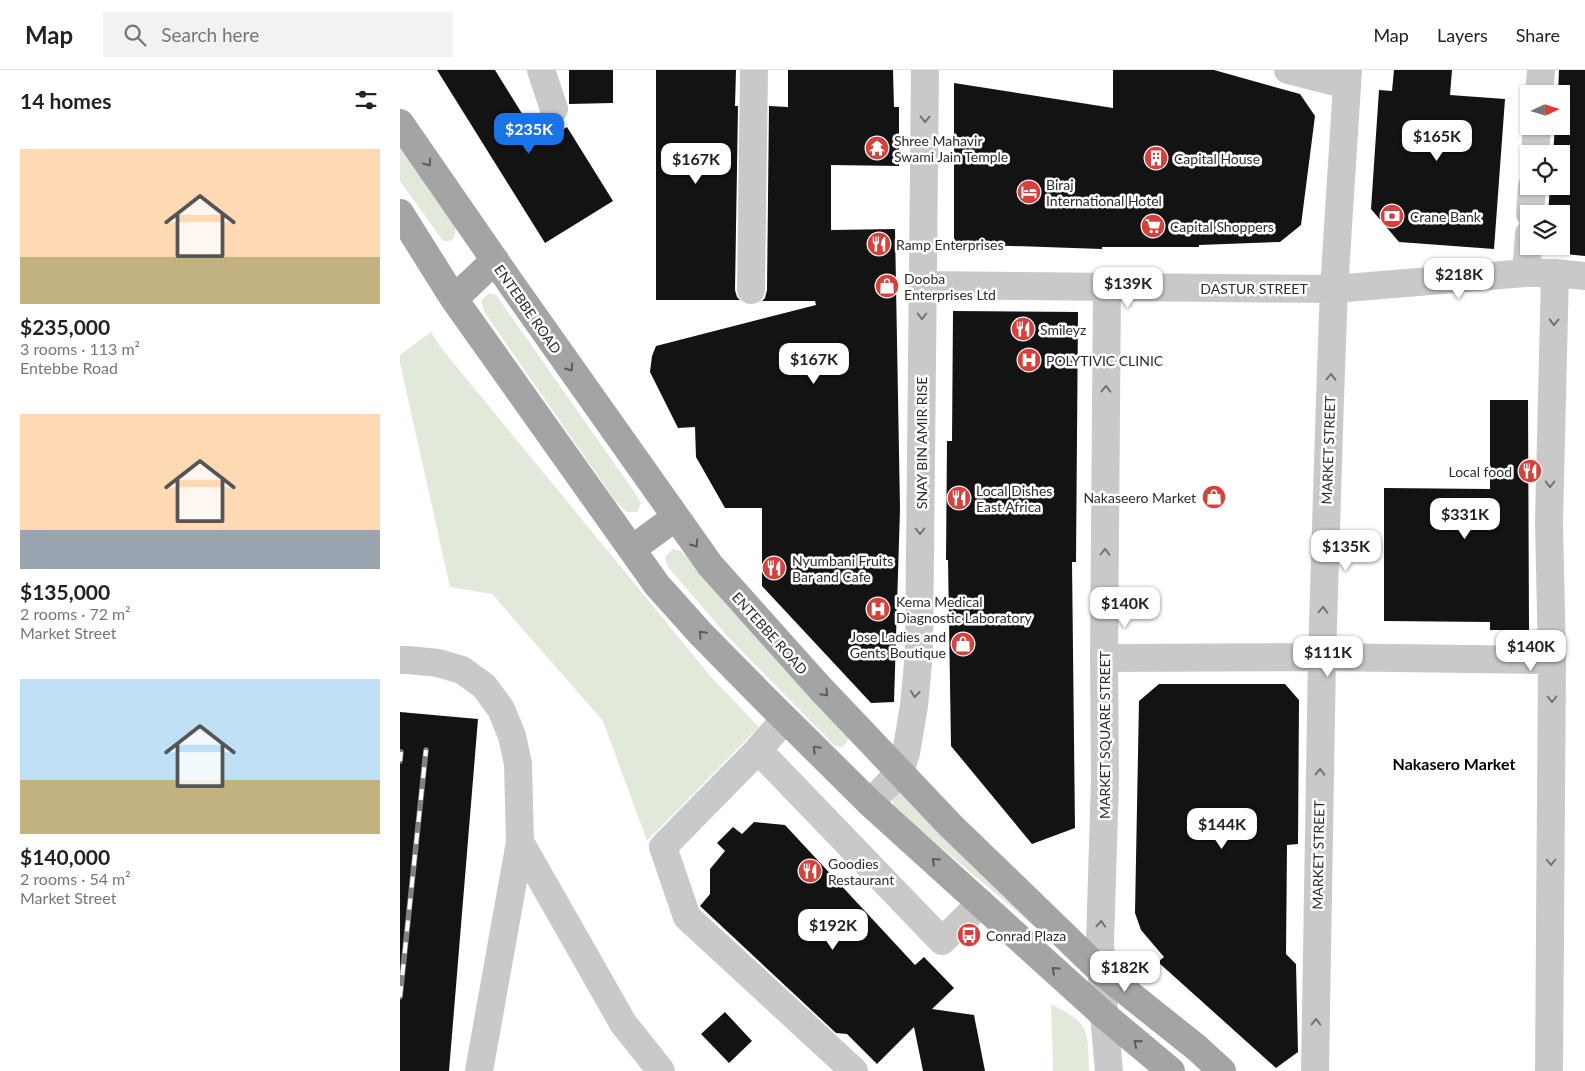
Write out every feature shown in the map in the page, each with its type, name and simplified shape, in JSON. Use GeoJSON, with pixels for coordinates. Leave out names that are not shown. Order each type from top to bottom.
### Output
{"type":"FeatureCollection","features":[{"type":"Feature","properties":{"kind":"main road","name":"ENTEBBE ROAD"},"geometry":{"type":"LineString","coordinates":[[400,123],[715,571],[820,688],[950,826],[1103,973],[1222,1071]]}},
{"type":"Feature","properties":{"kind":"main road"},"geometry":{"type":"LineString","coordinates":[[400,213],[454,299],[657,585],[708,641],[870,802],[1104,1015],[1171,1071]]}},
{"type":"Feature","properties":{"kind":"main road"},"geometry":{"type":"LineString","coordinates":[[454,299],[495,260]]}},
{"type":"Feature","properties":{"kind":"main road"},"geometry":{"type":"LineString","coordinates":[[632,549],[676,517]]}},
{"type":"Feature","properties":{"kind":"street"},"geometry":{"type":"LineString","coordinates":[[541,70],[554,109]]}},
{"type":"Feature","properties":{"kind":"street"},"geometry":{"type":"LineString","coordinates":[[752,290],[754,70]]}},
{"type":"Feature","properties":{"kind":"street","name":"SNAY BIN AMIR RISE"},"geometry":{"type":"LineString","coordinates":[[870,802],[900,772],[910,734],[919,652],[925,70]]}},
{"type":"Feature","properties":{"kind":"street"},"geometry":{"type":"LineString","coordinates":[[1288,70],[1348,78]]}},
{"type":"Feature","properties":{"kind":"street"},"geometry":{"type":"LineString","coordinates":[[1540,85],[1541,70]]}},
{"type":"Feature","properties":{"kind":"street","name":"MARKET STREET"},"geometry":{"type":"LineString","coordinates":[[1315,1071],[1322,657],[1334,289],[1348,78]]}},
{"type":"Feature","properties":{"kind":"street"},"geometry":{"type":"LineString","coordinates":[[1526,273],[1527,255]]}},
{"type":"Feature","properties":{"kind":"street","name":"DASTUR STREET"},"geometry":{"type":"LineString","coordinates":[[922,285],[1334,289],[1526,273],[1585,276]]}},
{"type":"Feature","properties":{"kind":"street"},"geometry":{"type":"LineString","coordinates":[[1549,1071],[1552,660],[1549,522],[1555,273]]}},
{"type":"Feature","properties":{"kind":"street","name":"MARKET SQUARE STREET"},"geometry":{"type":"LineString","coordinates":[[1108,287],[1104,658],[1105,780],[1100,942],[1109,1071]]}},
{"type":"Feature","properties":{"kind":"street"},"geometry":{"type":"LineString","coordinates":[[1104,658],[1322,657],[1552,660]]}},
{"type":"Feature","properties":{"kind":"street"},"geometry":{"type":"LineString","coordinates":[[400,660],[438,663],[462,670],[484,686],[501,708],[512,736],[518,764],[520,842],[479,1071]]}},
{"type":"Feature","properties":{"kind":"street"},"geometry":{"type":"LineString","coordinates":[[785,718],[758,750],[663,847],[687,917],[854,1071]]}},
{"type":"Feature","properties":{"kind":"street"},"geometry":{"type":"LineString","coordinates":[[758,750],[942,941],[981,903]]}},
{"type":"Feature","properties":{"kind":"street"},"geometry":{"type":"LineString","coordinates":[[520,842],[623,1023],[662,1071]]}},
{"type":"Feature","properties":{"kind":"shaded area"},"geometry":{"type":"Polygon","coordinates":[[[400,147],[455,226],[455,236],[452,240],[443,241],[400,181],[400,147]]]}},
{"type":"Feature","properties":{"kind":"shaded area"},"geometry":{"type":"Polygon","coordinates":[[[489,293],[496,295],[633,490],[641,503],[637,512],[627,512],[616,502],[485,313],[481,301],[489,293]]]}},
{"type":"Feature","properties":{"kind":"shaded area"},"geometry":{"type":"Polygon","coordinates":[[[431,332],[442,349],[712,678],[759,727],[647,841],[603,721],[492,594],[450,587],[400,363],[400,355],[431,332]]]}},
{"type":"Feature","properties":{"kind":"shaded area"},"geometry":{"type":"Polygon","coordinates":[[[673,549],[681,551],[845,729],[849,738],[843,747],[835,746],[730,639],[668,567],[665,557],[673,549]]]}},
{"type":"Feature","properties":{"kind":"shaded area"},"geometry":{"type":"Polygon","coordinates":[[[898,791],[908,792],[1067,954],[893,807],[893,796],[898,791]]]}},
{"type":"Feature","properties":{"kind":"shaded area"},"geometry":{"type":"Polygon","coordinates":[[[1051,1004],[1073,1017],[1084,1029],[1087,1037],[1089,1071],[1053,1071],[1051,1004]]]}},
{"type":"Feature","properties":{"kind":"building"},"geometry":{"type":"Polygon","coordinates":[[[437,70],[495,70],[541,144],[567,127],[613,201],[545,243],[437,70]]]}},
{"type":"Feature","properties":{"kind":"building"},"geometry":{"type":"Polygon","coordinates":[[[569,70],[613,70],[613,103],[569,104],[569,70]]]}},
{"type":"Feature","properties":{"kind":"building"},"geometry":{"type":"Polygon","coordinates":[[[656,70],[736,70],[735,106],[738,106],[735,290],[740,300],[656,300],[656,70]]]}},
{"type":"Feature","properties":{"kind":"building"},"geometry":{"type":"Polygon","coordinates":[[[788,70],[893,70],[894,107],[899,107],[899,166],[831,165],[831,230],[895,229],[900,509],[894,702],[871,703],[762,586],[762,508],[725,508],[696,457],[695,427],[678,428],[650,372],[652,356],[656,346],[816,305],[815,301],[762,301],[767,290],[769,106],[788,107],[788,70]]]}},
{"type":"Feature","properties":{"kind":"building"},"geometry":{"type":"Polygon","coordinates":[[[1113,70],[1214,70],[1300,94],[1315,116],[1301,225],[1280,242],[1199,245],[1199,247],[1102,247],[1102,249],[954,244],[954,83],[1113,108],[1113,70]]]}},
{"type":"Feature","properties":{"kind":"building"},"geometry":{"type":"Polygon","coordinates":[[[1394,70],[1452,70],[1450,95],[1505,99],[1494,249],[1399,242],[1371,209],[1379,90],[1392,91],[1394,70]]]}},
{"type":"Feature","properties":{"kind":"building"},"geometry":{"type":"Polygon","coordinates":[[[1559,70],[1585,70],[1585,256],[1570,254],[1570,205],[1549,205],[1549,195],[1570,195],[1570,145],[1554,145],[1554,135],[1570,135],[1570,85],[1558,85],[1559,70]]]}},
{"type":"Feature","properties":{"kind":"building"},"geometry":{"type":"Polygon","coordinates":[[[953,311],[1078,312],[1076,562],[1072,562],[1075,828],[1032,844],[951,746],[948,560],[946,560],[947,441],[952,441],[953,311]]]}},
{"type":"Feature","properties":{"kind":"building"},"geometry":{"type":"Polygon","coordinates":[[[1490,400],[1528,400],[1529,630],[1490,630],[1490,622],[1384,621],[1384,488],[1490,489],[1490,400]]]}},
{"type":"Feature","properties":{"kind":"building"},"geometry":{"type":"Polygon","coordinates":[[[1159,684],[1285,684],[1299,700],[1298,844],[1287,845],[1286,954],[1296,964],[1298,1052],[1276,1068],[1158,962],[1164,957],[1141,930],[1135,913],[1139,701],[1159,684]]]}},
{"type":"Feature","properties":{"kind":"building"},"geometry":{"type":"Polygon","coordinates":[[[400,712],[478,719],[449,1071],[400,1071],[400,712]]]}},
{"type":"Feature","properties":{"kind":"building"},"geometry":{"type":"Polygon","coordinates":[[[754,822],[785,825],[915,965],[924,957],[954,988],[932,1009],[974,1015],[985,1071],[923,1071],[914,1027],[877,1064],[847,1034],[836,1033],[700,906],[710,894],[710,869],[725,851],[717,843],[733,827],[742,834],[754,822]]]}},
{"type":"Feature","properties":{"kind":"building"},"geometry":{"type":"Polygon","coordinates":[[[725,1012],[752,1041],[729,1063],[701,1034],[725,1012]]]}},
{"type":"Feature","properties":{"kind":"railway"},"geometry":{"type":"LineString","coordinates":[[400,997],[426,750]]}},
{"type":"Feature","properties":{"kind":"railway"},"geometry":{"type":"LineString","coordinates":[[400,761],[401,752]]}},
{"type":"Feature","properties":{"kind":"place","name":"Shree Mahavir Swami Jain Temple"},"geometry":{"type":"Point","coordinates":[877,148]}},
{"type":"Feature","properties":{"kind":"place","name":"Capital House"},"geometry":{"type":"Point","coordinates":[1156,158]}},
{"type":"Feature","properties":{"kind":"place","name":"Biraj International Hotel"},"geometry":{"type":"Point","coordinates":[1029,192]}},
{"type":"Feature","properties":{"kind":"place","name":"Crane Bank"},"geometry":{"type":"Point","coordinates":[1392,216]}},
{"type":"Feature","properties":{"kind":"place","name":"Capital Shoppers"},"geometry":{"type":"Point","coordinates":[1153,226]}},
{"type":"Feature","properties":{"kind":"place","name":"Ramp Enterprises"},"geometry":{"type":"Point","coordinates":[879,244]}},
{"type":"Feature","properties":{"kind":"place","name":"Dooba Enterprises Ltd"},"geometry":{"type":"Point","coordinates":[887,286]}},
{"type":"Feature","properties":{"kind":"place","name":"Smileyz"},"geometry":{"type":"Point","coordinates":[1023,329]}},
{"type":"Feature","properties":{"kind":"place","name":"POLYTIVIC CLINIC"},"geometry":{"type":"Point","coordinates":[1029,360]}},
{"type":"Feature","properties":{"kind":"place","name":"Local food"},"geometry":{"type":"Point","coordinates":[1530,471]}},
{"type":"Feature","properties":{"kind":"place","name":"Nakaseero Market"},"geometry":{"type":"Point","coordinates":[1214,497]}},
{"type":"Feature","properties":{"kind":"place","name":"Local Dishes East Africa"},"geometry":{"type":"Point","coordinates":[959,498]}},
{"type":"Feature","properties":{"kind":"place","name":"Nyumbani Fruits Bar and Cafe"},"geometry":{"type":"Point","coordinates":[774,568]}},
{"type":"Feature","properties":{"kind":"place","name":"Kema Medical Diagnostic Laboratory"},"geometry":{"type":"Point","coordinates":[878,609]}},
{"type":"Feature","properties":{"kind":"place","name":"Jose Ladies and Gents Boutique"},"geometry":{"type":"Point","coordinates":[963,644]}},
{"type":"Feature","properties":{"kind":"place","name":"Goodies Restaurant"},"geometry":{"type":"Point","coordinates":[810,871]}},
{"type":"Feature","properties":{"kind":"place","name":"Conrad Plaza"},"geometry":{"type":"Point","coordinates":[969,935]}},
{"type":"Feature","properties":{"kind":"district","name":"Nakasero Market"},"geometry":{"type":"Point","coordinates":[1454,763]}}]}
